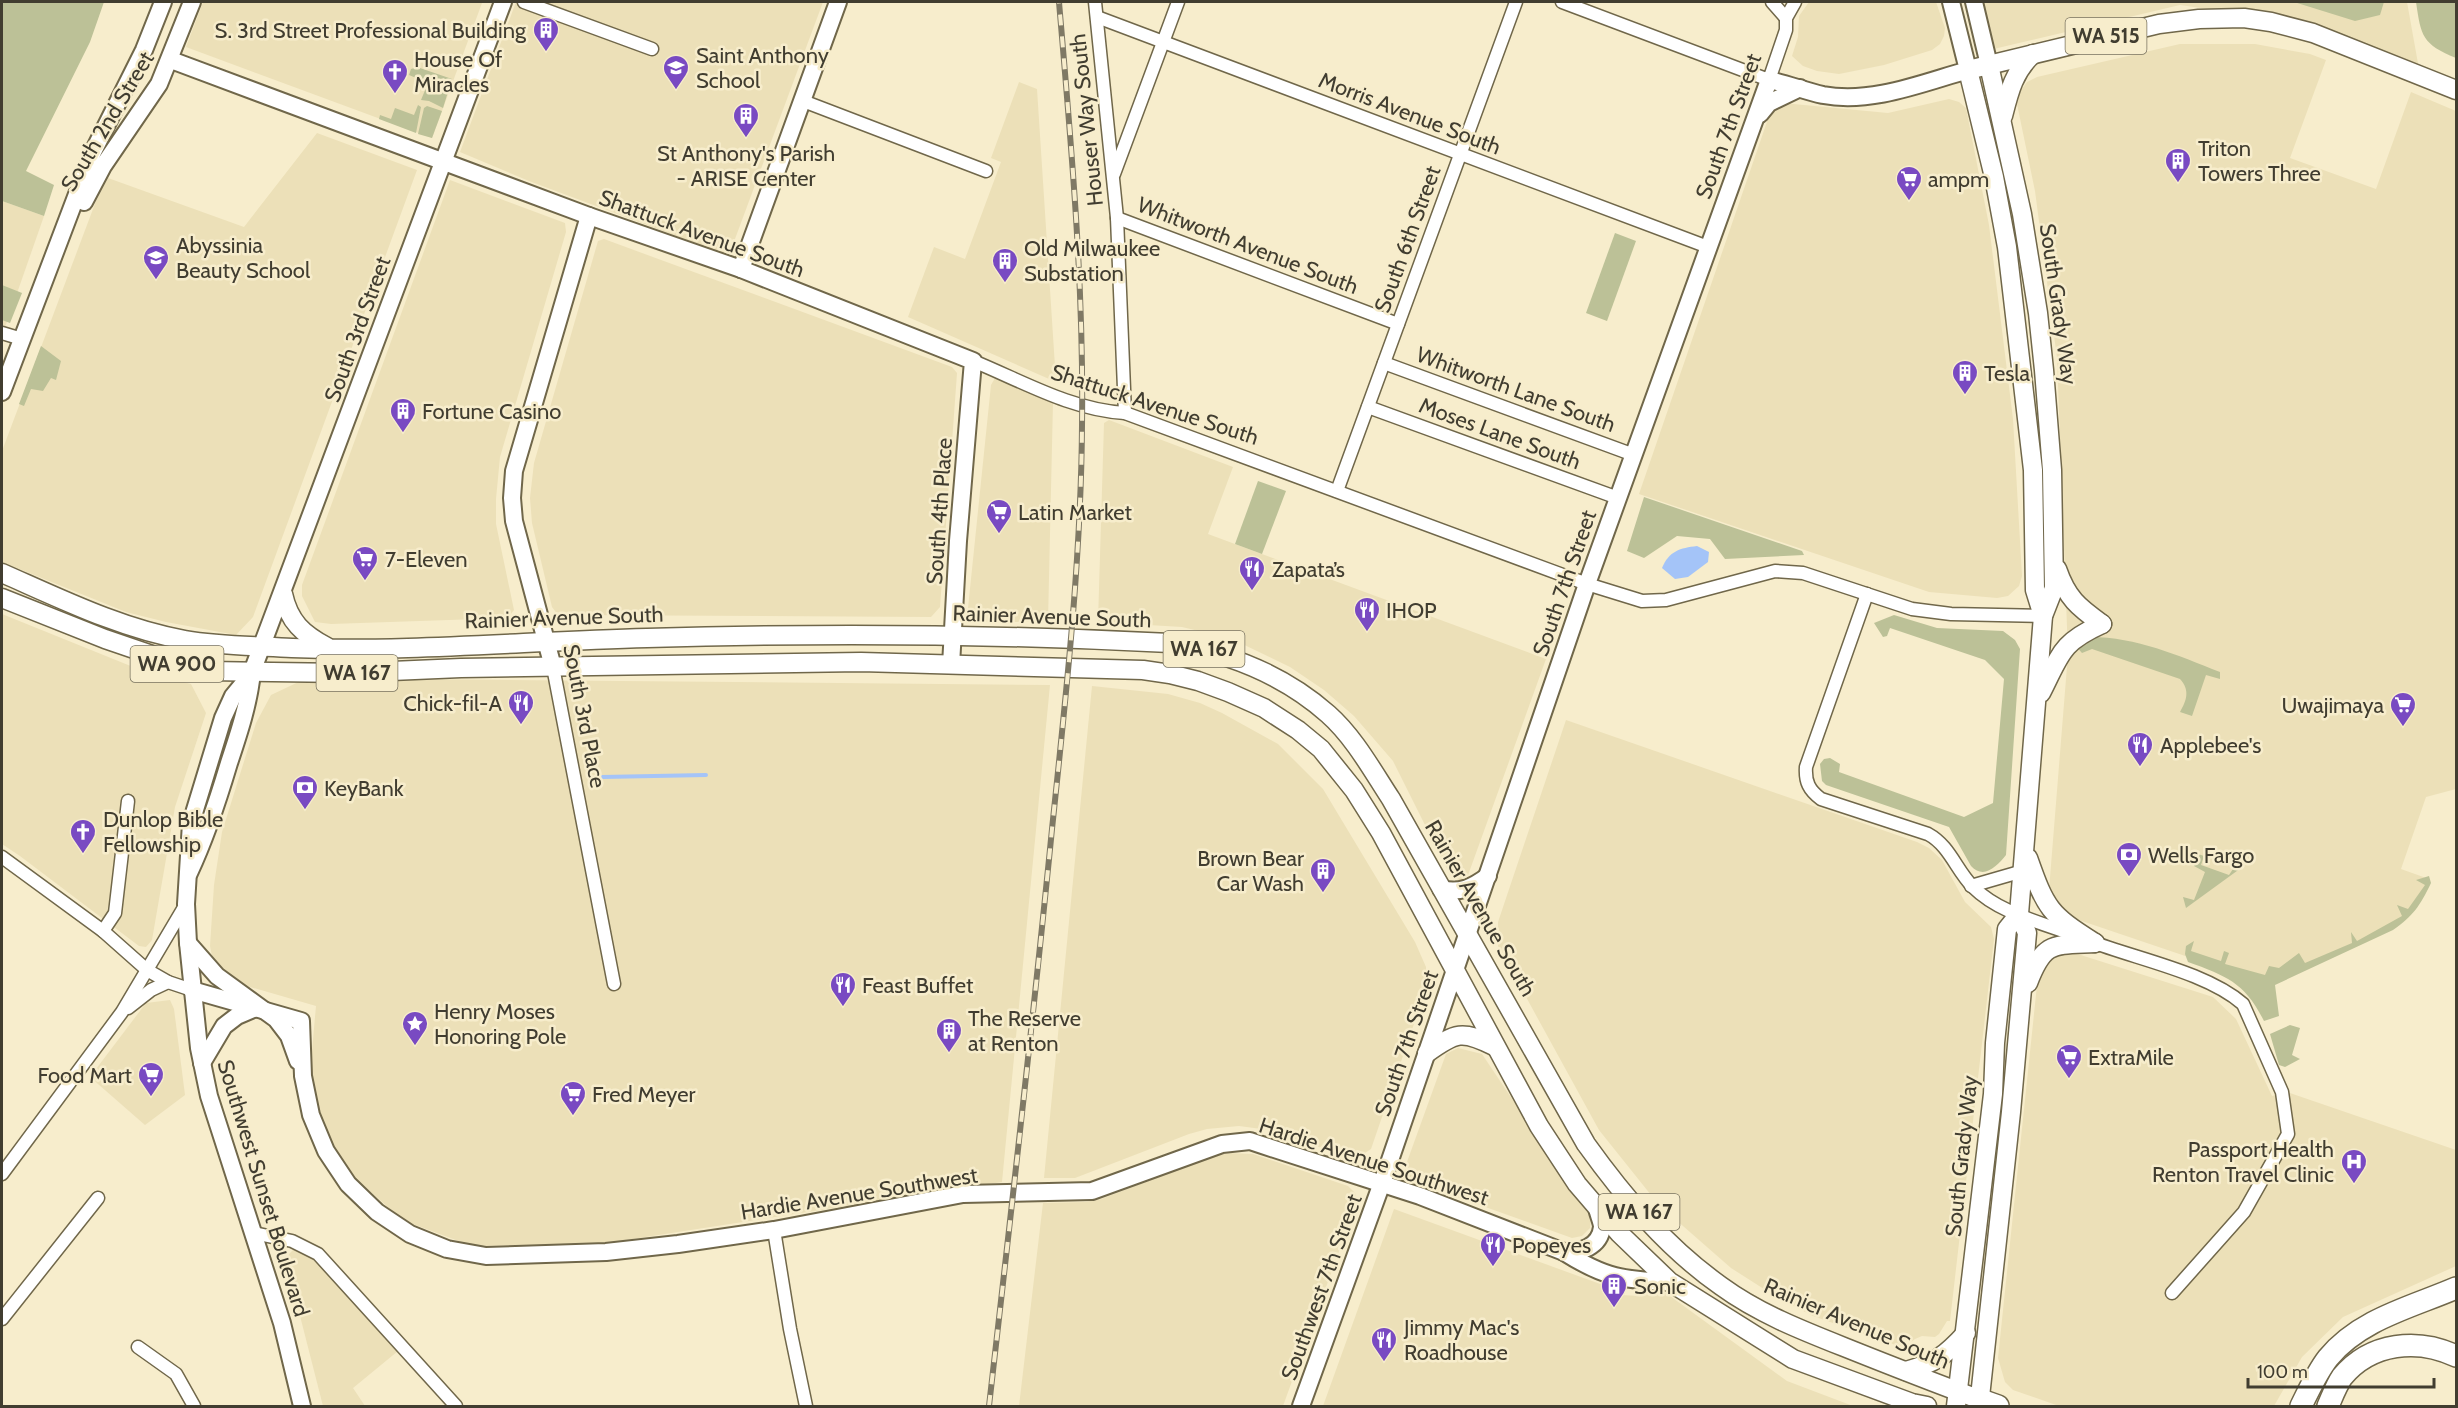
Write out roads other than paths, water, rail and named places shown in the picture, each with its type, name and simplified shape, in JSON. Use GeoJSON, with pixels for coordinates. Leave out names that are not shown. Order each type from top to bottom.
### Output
{"type":"FeatureCollection","features":[{"type":"Feature","properties":{"kind":"highway"},"geometry":{"type":"LineString","coordinates":[[2301,1407],[2327,1360],[2340,1345],[2375,1320],[2457,1288]]}},
{"type":"Feature","properties":{"kind":"highway"},"geometry":{"type":"LineString","coordinates":[[2328,1407],[2341,1378],[2369,1356],[2386,1348],[2409,1345],[2425,1346],[2457,1356]]}},
{"type":"Feature","properties":{"kind":"main road","name":"WA 515"},"geometry":{"type":"LineString","coordinates":[[1968,70],[2179,20],[2244,18],[2271,22],[2313,33],[2457,90]]}},
{"type":"Feature","properties":{"kind":"main road"},"geometry":{"type":"LineString","coordinates":[[2002,121],[2013,80],[2020,65],[2033,54]]}},
{"type":"Feature","properties":{"kind":"main road","name":"South Grady Way"},"geometry":{"type":"LineString","coordinates":[[1986,1404],[2027,933],[2019,914],[2043,616],[2054,588],[2049,418],[2034,281],[2024,222],[1989,65]]}},
{"type":"Feature","properties":{"kind":"main road","name":"South Grady Way"},"geometry":{"type":"LineString","coordinates":[[1968,70],[2001,214],[2014,308],[2033,470],[2035,590],[2043,616]]}},
{"type":"Feature","properties":{"kind":"main road"},"geometry":{"type":"LineString","coordinates":[[2001,214],[2024,222]]}},
{"type":"Feature","properties":{"kind":"main road"},"geometry":{"type":"LineString","coordinates":[[2014,308],[2026,314],[2031,355],[2037,366],[2044,370]]}},
{"type":"Feature","properties":{"kind":"main road"},"geometry":{"type":"LineString","coordinates":[[2022,369],[2032,377],[2038,411],[2049,418]]}},
{"type":"Feature","properties":{"kind":"main road"},"geometry":{"type":"LineString","coordinates":[[2037,703],[2065,647],[2075,637],[2102,624],[2068,596],[2054,558]]}},
{"type":"Feature","properties":{"kind":"main road","name":"Rainier Avenue South"},"geometry":{"type":"LineString","coordinates":[[2,573],[107,617],[158,634],[230,646],[331,649],[422,648],[547,640],[783,634],[1170,643],[1218,653],[1270,675],[1328,714],[1364,756],[1519,1022],[1586,1144],[1610,1177],[1656,1229],[1720,1286],[1749,1305],[1787,1323],[1906,1371],[1957,1399],[1986,1404]]}},
{"type":"Feature","properties":{"kind":"main road"},"geometry":{"type":"LineString","coordinates":[[283,594],[287,610],[296,625],[311,638],[331,649]]}},
{"type":"Feature","properties":{"kind":"main road","name":"WA 900"},"geometry":{"type":"LineString","coordinates":[[2,598],[105,639],[187,667],[210,671],[252,672]]}},
{"type":"Feature","properties":{"kind":"main road","name":"WA 167"},"geometry":{"type":"LineString","coordinates":[[252,672],[345,673],[861,662],[1143,670],[1198,681],[1264,708],[1298,730],[1321,749],[1354,790],[1381,833],[1539,1126],[1577,1184],[1638,1253],[1670,1282],[1793,1359],[1918,1406]]}},
{"type":"Feature","properties":{"kind":"main road"},"geometry":{"type":"LineString","coordinates":[[2025,850],[2041,894],[2049,908],[2061,921],[2095,943]]}},
{"type":"Feature","properties":{"kind":"main road","name":"South Grady Way"},"geometry":{"type":"LineString","coordinates":[[1957,1399],[1993,1094],[1995,1043],[2007,929],[2019,914]]}},
{"type":"Feature","properties":{"kind":"main road"},"geometry":{"type":"LineString","coordinates":[[2020,1001],[2036,963],[2044,952],[2058,945],[2095,943]]}},
{"type":"Feature","properties":{"kind":"main road"},"geometry":{"type":"LineString","coordinates":[[1427,1053],[1454,1035],[1475,1036],[1494,1046]]}},
{"type":"Feature","properties":{"kind":"main road"},"geometry":{"type":"LineString","coordinates":[[1906,1371],[1930,1365],[1941,1359],[1966,1333]]}},
{"type":"Feature","properties":{"kind":"street","name":"South 2nd Street"},"geometry":{"type":"LineString","coordinates":[[2,392],[93,152],[144,50],[163,2]]}},
{"type":"Feature","properties":{"kind":"street","name":"South 2nd Street"},"geometry":{"type":"LineString","coordinates":[[52,261],[103,166],[159,84],[171,60],[192,2]]}},
{"type":"Feature","properties":{"kind":"street","name":"South 3rd Street"},"geometry":{"type":"LineString","coordinates":[[252,672],[503,2]]}},
{"type":"Feature","properties":{"kind":"street"},"geometry":{"type":"LineString","coordinates":[[524,2],[652,49]]}},
{"type":"Feature","properties":{"kind":"street"},"geometry":{"type":"LineString","coordinates":[[741,269],[838,2]]}},
{"type":"Feature","properties":{"kind":"street","name":"Houser Way South"},"geometry":{"type":"LineString","coordinates":[[1095,2],[1117,218],[1125,414]]}},
{"type":"Feature","properties":{"kind":"street"},"geometry":{"type":"LineString","coordinates":[[1113,178],[1178,2]]}},
{"type":"Feature","properties":{"kind":"street","name":"South 6th Street"},"geometry":{"type":"LineString","coordinates":[[1337,491],[1516,2]]}},
{"type":"Feature","properties":{"kind":"street"},"geometry":{"type":"LineString","coordinates":[[1562,2],[1769,80],[1824,95],[1854,96],[1886,93],[1968,70]]}},
{"type":"Feature","properties":{"kind":"street"},"geometry":{"type":"LineString","coordinates":[[1772,2],[1786,18]]}},
{"type":"Feature","properties":{"kind":"street","name":"South 7th Street"},"geometry":{"type":"LineString","coordinates":[[1382,1183],[1587,584],[1769,80],[1786,30],[1786,18],[1795,2]]}},
{"type":"Feature","properties":{"kind":"street","name":"South Grady Way"},"geometry":{"type":"LineString","coordinates":[[1952,2],[1968,70]]}},
{"type":"Feature","properties":{"kind":"street","name":"South Grady Way"},"geometry":{"type":"LineString","coordinates":[[1974,2],[1989,65]]}},
{"type":"Feature","properties":{"kind":"street","name":"Morris Avenue South"},"geometry":{"type":"LineString","coordinates":[[1097,17],[1708,247]]}},
{"type":"Feature","properties":{"kind":"street","name":"Shattuck Avenue South"},"geometry":{"type":"LineString","coordinates":[[171,60],[589,216],[741,269],[973,361],[1070,403],[1125,414],[1587,584],[1642,601],[1665,600],[1775,571],[1803,573],[1912,609],[1932,612],[2043,616]]}},
{"type":"Feature","properties":{"kind":"street"},"geometry":{"type":"LineString","coordinates":[[1755,119],[1769,103],[1800,88]]}},
{"type":"Feature","properties":{"kind":"street"},"geometry":{"type":"LineString","coordinates":[[803,101],[986,171]]}},
{"type":"Feature","properties":{"kind":"street","name":"South 3rd Place"},"geometry":{"type":"LineString","coordinates":[[589,216],[514,471],[512,498],[514,521],[553,667],[614,984]]}},
{"type":"Feature","properties":{"kind":"street","name":"Whitworth Avenue South"},"geometry":{"type":"LineString","coordinates":[[1117,218],[1398,324]]}},
{"type":"Feature","properties":{"kind":"street"},"geometry":{"type":"LineString","coordinates":[[712,259],[728,258],[748,251]]}},
{"type":"Feature","properties":{"kind":"street"},"geometry":{"type":"LineString","coordinates":[[2,333],[22,339]]}},
{"type":"Feature","properties":{"kind":"street","name":"South 4th Place"},"geometry":{"type":"LineString","coordinates":[[951,665],[958,541],[973,361]]}},
{"type":"Feature","properties":{"kind":"street","name":"Whitworth Lane South"},"geometry":{"type":"LineString","coordinates":[[1384,363],[1634,455]]}},
{"type":"Feature","properties":{"kind":"street","name":"Moses Lane South"},"geometry":{"type":"LineString","coordinates":[[1368,407],[1618,498]]}},
{"type":"Feature","properties":{"kind":"street"},"geometry":{"type":"LineString","coordinates":[[1868,594],[1806,767],[1805,779],[1811,792],[1821,799],[1938,839],[1971,886],[1996,905],[2210,984],[2243,1004],[2257,1032],[2282,1092],[2288,1134],[2244,1212],[2172,1293]]}},
{"type":"Feature","properties":{"kind":"street","name":"Southwest Sunset Boulevard"},"geometry":{"type":"LineString","coordinates":[[252,672],[233,696],[208,765],[191,823],[186,904],[188,943],[202,1063],[210,1096],[282,1323],[302,1407]]}},
{"type":"Feature","properties":{"kind":"street"},"geometry":{"type":"LineString","coordinates":[[104,931],[115,913],[128,801]]}},
{"type":"Feature","properties":{"kind":"street","name":"Hardie Avenue Southwest"},"geometry":{"type":"LineString","coordinates":[[2,857],[104,931],[147,970],[168,982],[301,1021],[306,1096],[326,1152],[348,1184],[362,1199],[393,1224],[410,1234],[447,1249],[506,1257],[599,1252],[678,1244],[774,1230],[963,1194],[1092,1191],[1222,1144],[1250,1141],[1420,1196],[1564,1252],[1588,1267],[1622,1280],[1670,1282]]}},
{"type":"Feature","properties":{"kind":"street"},"geometry":{"type":"LineString","coordinates":[[1971,886],[2024,871]]}},
{"type":"Feature","properties":{"kind":"street"},"geometry":{"type":"LineString","coordinates":[[1441,889],[1459,891],[1472,888],[1488,876]]}},
{"type":"Feature","properties":{"kind":"street"},"geometry":{"type":"LineString","coordinates":[[2,1174],[123,1012],[186,904]]}},
{"type":"Feature","properties":{"kind":"street"},"geometry":{"type":"LineString","coordinates":[[188,943],[217,976],[258,1007],[237,1016],[224,1026],[202,1063]]}},
{"type":"Feature","properties":{"kind":"street"},"geometry":{"type":"LineString","coordinates":[[123,1012],[151,990],[168,982]]}},
{"type":"Feature","properties":{"kind":"street","name":"Hardie Avenue Southwest"},"geometry":{"type":"LineString","coordinates":[[258,1007],[283,1027],[289,1036],[303,1076]]}},
{"type":"Feature","properties":{"kind":"street","name":"Southwest 7th Street"},"geometry":{"type":"LineString","coordinates":[[1301,1407],[1382,1183]]}},
{"type":"Feature","properties":{"kind":"street"},"geometry":{"type":"LineString","coordinates":[[2,1319],[98,1198]]}},
{"type":"Feature","properties":{"kind":"street"},"geometry":{"type":"LineString","coordinates":[[1564,1252],[1580,1252],[1593,1244],[1599,1236],[1602,1226],[1597,1208]]}},
{"type":"Feature","properties":{"kind":"street"},"geometry":{"type":"LineString","coordinates":[[774,1230],[790,1329],[806,1407]]}},
{"type":"Feature","properties":{"kind":"street"},"geometry":{"type":"LineString","coordinates":[[254,1233],[292,1241],[318,1254],[456,1407]]}},
{"type":"Feature","properties":{"kind":"street"},"geometry":{"type":"LineString","coordinates":[[138,1347],[176,1374],[194,1407]]}},
{"type":"Feature","properties":{"kind":"water"},"geometry":{"type":"Polygon","coordinates":[[[1697,546],[1709,552],[1708,562],[1688,577],[1675,579],[1662,568],[1676,551],[1697,546]]]}},
{"type":"Feature","properties":{"kind":"waterway"},"geometry":{"type":"LineString","coordinates":[[602,777],[706,775]]}},
{"type":"Feature","properties":{"kind":"railway"},"geometry":{"type":"LineString","coordinates":[[989,1406],[1030,1046],[1072,628],[1079,527],[1082,426],[1081,320],[1076,214],[1059,2]]}},
{"type":"Feature","properties":{"kind":"place","name":"S. 3rd Street Professional Building"},"geometry":{"type":"Point","coordinates":[546,53]}},
{"type":"Feature","properties":{"kind":"place","name":"Saint Anthony School"},"geometry":{"type":"Point","coordinates":[676,91]}},
{"type":"Feature","properties":{"kind":"place","name":"House Of Miracles"},"geometry":{"type":"Point","coordinates":[395,95]}},
{"type":"Feature","properties":{"kind":"place","name":"St Anthony's Parish - ARISE Center"},"geometry":{"type":"Point","coordinates":[746,139]}},
{"type":"Feature","properties":{"kind":"place","name":"Triton Towers Three"},"geometry":{"type":"Point","coordinates":[2178,184]}},
{"type":"Feature","properties":{"kind":"place","name":"ampm"},"geometry":{"type":"Point","coordinates":[1909,202]}},
{"type":"Feature","properties":{"kind":"place","name":"Abyssinia Beauty School"},"geometry":{"type":"Point","coordinates":[156,281]}},
{"type":"Feature","properties":{"kind":"place","name":"Old Milwaukee Substation"},"geometry":{"type":"Point","coordinates":[1005,284]}},
{"type":"Feature","properties":{"kind":"place","name":"Tesla"},"geometry":{"type":"Point","coordinates":[1965,396]}},
{"type":"Feature","properties":{"kind":"place","name":"Fortune Casino"},"geometry":{"type":"Point","coordinates":[403,434]}},
{"type":"Feature","properties":{"kind":"place","name":"Latin Market"},"geometry":{"type":"Point","coordinates":[999,535]}},
{"type":"Feature","properties":{"kind":"place","name":"7-Eleven"},"geometry":{"type":"Point","coordinates":[365,582]}},
{"type":"Feature","properties":{"kind":"place","name":"Zapata’s"},"geometry":{"type":"Point","coordinates":[1252,592]}},
{"type":"Feature","properties":{"kind":"place","name":"IHOP"},"geometry":{"type":"Point","coordinates":[1367,633]}},
{"type":"Feature","properties":{"kind":"place","name":"Chick-fil-A"},"geometry":{"type":"Point","coordinates":[521,726]}},
{"type":"Feature","properties":{"kind":"place","name":"Uwajimaya"},"geometry":{"type":"Point","coordinates":[2403,728]}},
{"type":"Feature","properties":{"kind":"place","name":"Applebee's"},"geometry":{"type":"Point","coordinates":[2140,768]}},
{"type":"Feature","properties":{"kind":"place","name":"KeyBank"},"geometry":{"type":"Point","coordinates":[305,811]}},
{"type":"Feature","properties":{"kind":"place","name":"Dunlop Bible Fellowship"},"geometry":{"type":"Point","coordinates":[83,855]}},
{"type":"Feature","properties":{"kind":"place","name":"Wells Fargo"},"geometry":{"type":"Point","coordinates":[2129,878]}},
{"type":"Feature","properties":{"kind":"place","name":"Brown Bear Car Wash"},"geometry":{"type":"Point","coordinates":[1323,894]}},
{"type":"Feature","properties":{"kind":"place","name":"Feast Buffet"},"geometry":{"type":"Point","coordinates":[843,1008]}},
{"type":"Feature","properties":{"kind":"place","name":"Henry Moses Honoring Pole"},"geometry":{"type":"Point","coordinates":[415,1047]}},
{"type":"Feature","properties":{"kind":"place","name":"The Reserve at Renton"},"geometry":{"type":"Point","coordinates":[949,1054]}},
{"type":"Feature","properties":{"kind":"place","name":"ExtraMile"},"geometry":{"type":"Point","coordinates":[2069,1080]}},
{"type":"Feature","properties":{"kind":"place","name":"Food Mart"},"geometry":{"type":"Point","coordinates":[151,1098]}},
{"type":"Feature","properties":{"kind":"place","name":"Fred Meyer"},"geometry":{"type":"Point","coordinates":[573,1117]}},
{"type":"Feature","properties":{"kind":"place","name":"Passport Health Renton Travel Clinic"},"geometry":{"type":"Point","coordinates":[2354,1185]}},
{"type":"Feature","properties":{"kind":"place","name":"Popeyes"},"geometry":{"type":"Point","coordinates":[1493,1268]}},
{"type":"Feature","properties":{"kind":"place","name":"Sonic"},"geometry":{"type":"Point","coordinates":[1614,1309]}},
{"type":"Feature","properties":{"kind":"place","name":"Jimmy Mac's Roadhouse"},"geometry":{"type":"Point","coordinates":[1384,1363]}}]}
